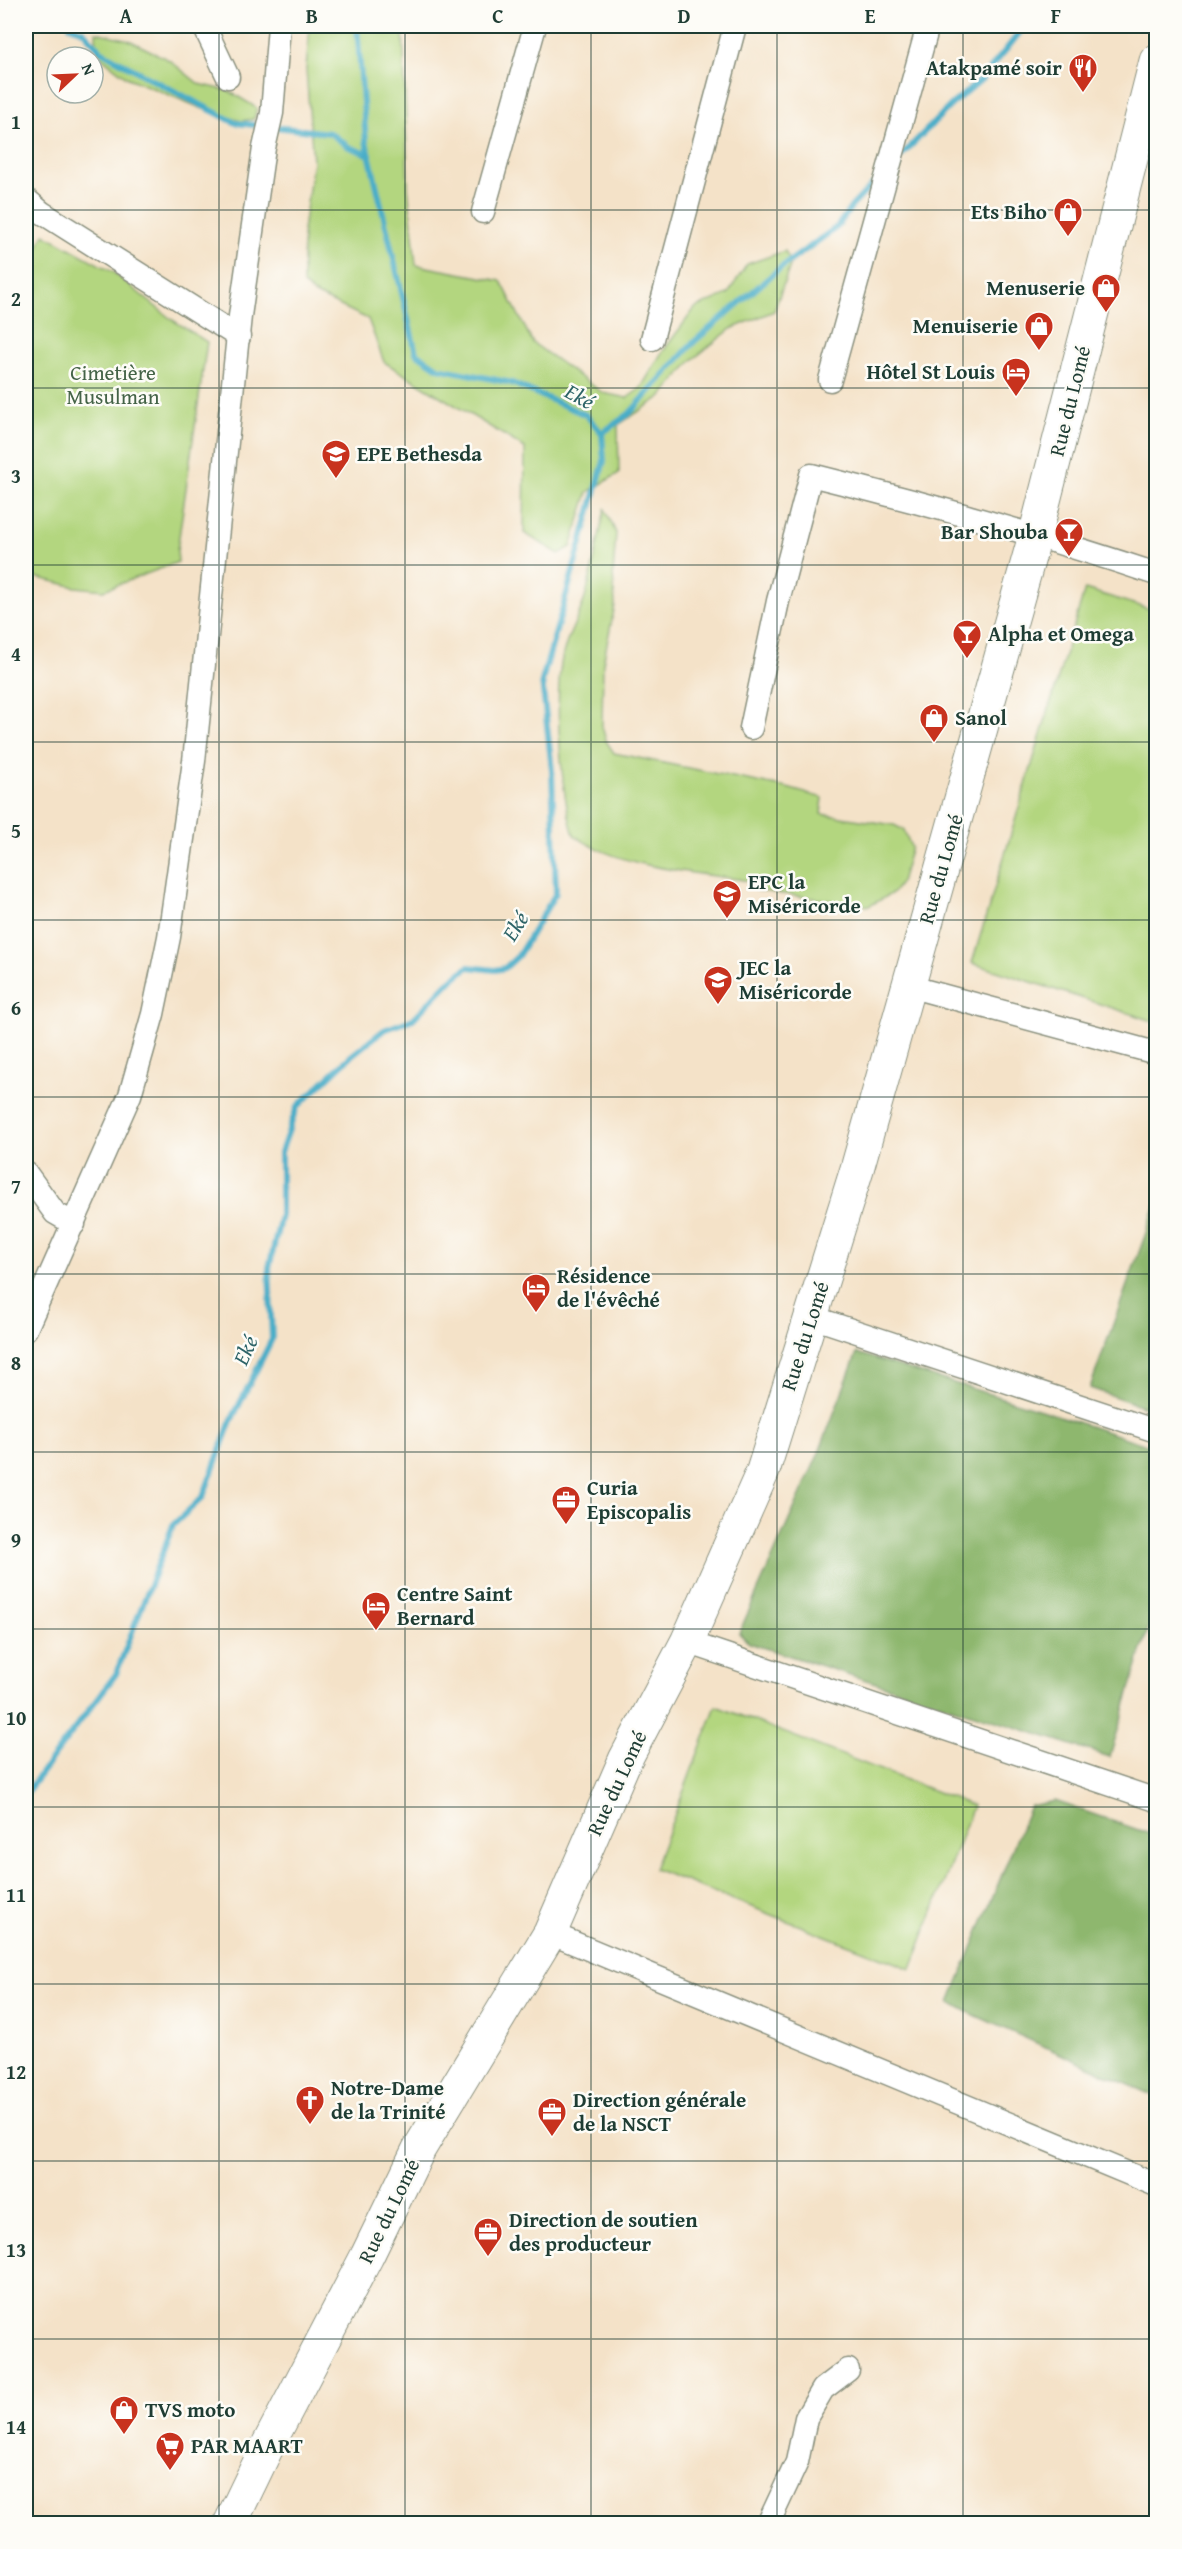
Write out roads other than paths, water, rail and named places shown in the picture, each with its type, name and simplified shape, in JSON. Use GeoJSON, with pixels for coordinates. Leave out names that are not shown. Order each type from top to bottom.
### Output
{"type":"FeatureCollection","features":[{"type":"Feature","properties":{"kind":"main road","name":"Rue du Lomé"},"geometry":{"type":"LineString","coordinates":[[230,2523],[419,2149],[550,1933],[625,1761],[687,1642],[762,1471],[857,1169],[1035,536],[1156,61]]}},
{"type":"Feature","properties":{"kind":"street"},"geometry":{"type":"LineString","coordinates":[[204,26],[228,77]]}},
{"type":"Feature","properties":{"kind":"street"},"geometry":{"type":"LineString","coordinates":[[26,1329],[130,1095],[153,1014],[168,937],[194,761],[239,337],[264,148],[272,113],[279,26]]}},
{"type":"Feature","properties":{"kind":"street"},"geometry":{"type":"LineString","coordinates":[[483,212],[535,26]]}},
{"type":"Feature","properties":{"kind":"street"},"geometry":{"type":"LineString","coordinates":[[652,339],[735,26]]}},
{"type":"Feature","properties":{"kind":"street"},"geometry":{"type":"LineString","coordinates":[[830,380],[928,26]]}},
{"type":"Feature","properties":{"kind":"street"},"geometry":{"type":"LineString","coordinates":[[26,199],[41,212],[239,337]]}},
{"type":"Feature","properties":{"kind":"street"},"geometry":{"type":"LineString","coordinates":[[751,728],[778,601],[811,476],[908,499],[1156,574]]}},
{"type":"Feature","properties":{"kind":"street"},"geometry":{"type":"LineString","coordinates":[[908,986],[1156,1053]]}},
{"type":"Feature","properties":{"kind":"street"},"geometry":{"type":"LineString","coordinates":[[26,1173],[55,1213],[74,1224]]}},
{"type":"Feature","properties":{"kind":"street"},"geometry":{"type":"LineString","coordinates":[[812,1317],[1156,1431]]}},
{"type":"Feature","properties":{"kind":"street"},"geometry":{"type":"LineString","coordinates":[[687,1642],[1156,1800]]}},
{"type":"Feature","properties":{"kind":"street"},"geometry":{"type":"LineString","coordinates":[[550,1933],[1156,2185]]}},
{"type":"Feature","properties":{"kind":"street"},"geometry":{"type":"LineString","coordinates":[[768,2523],[797,2462],[806,2418],[823,2389],[848,2370]]}},
{"type":"Feature","properties":{"kind":"waterway"},"geometry":{"type":"LineString","coordinates":[[70,26],[83,31],[101,51],[236,123],[330,133],[349,147],[370,155]]}},
{"type":"Feature","properties":{"kind":"waterway","name":"Eké"},"geometry":{"type":"LineString","coordinates":[[26,1793],[116,1674],[173,1525],[203,1497],[230,1423],[272,1339],[269,1268],[281,1215],[281,1152],[297,1107],[352,1055],[384,1030],[413,1019],[448,983],[468,967],[495,970],[505,968],[518,956],[556,893],[552,770],[542,681],[604,461],[602,433],[586,415],[512,383],[438,368],[416,353],[366,141],[357,26]]}},
{"type":"Feature","properties":{"kind":"waterway"},"geometry":{"type":"LineString","coordinates":[[900,157],[951,105],[983,78],[1025,26]]}},
{"type":"Feature","properties":{"kind":"waterway"},"geometry":{"type":"LineString","coordinates":[[602,433],[629,414],[695,341],[779,269],[837,227],[852,206],[876,181]]}},
{"type":"Feature","properties":{"kind":"place","name":"Atakpamé soir"},"geometry":{"type":"Point","coordinates":[1083,94]}},
{"type":"Feature","properties":{"kind":"place","name":"Ets Biho"},"geometry":{"type":"Point","coordinates":[1068,238]}},
{"type":"Feature","properties":{"kind":"place","name":"Menuserie"},"geometry":{"type":"Point","coordinates":[1106,314]}},
{"type":"Feature","properties":{"kind":"place","name":"Menuiserie"},"geometry":{"type":"Point","coordinates":[1039,352]}},
{"type":"Feature","properties":{"kind":"place","name":"Hôtel St Louis"},"geometry":{"type":"Point","coordinates":[1016,398]}},
{"type":"Feature","properties":{"kind":"place","name":"EPE Bethesda"},"geometry":{"type":"Point","coordinates":[336,480]}},
{"type":"Feature","properties":{"kind":"place","name":"Bar Shouba"},"geometry":{"type":"Point","coordinates":[1069,558]}},
{"type":"Feature","properties":{"kind":"place","name":"Alpha et Omega"},"geometry":{"type":"Point","coordinates":[967,660]}},
{"type":"Feature","properties":{"kind":"place","name":"Sanol"},"geometry":{"type":"Point","coordinates":[934,744]}},
{"type":"Feature","properties":{"kind":"place","name":"EPC la Miséricorde"},"geometry":{"type":"Point","coordinates":[727,920]}},
{"type":"Feature","properties":{"kind":"place","name":"JEC la Miséricorde"},"geometry":{"type":"Point","coordinates":[718,1006]}},
{"type":"Feature","properties":{"kind":"place","name":"Résidence de l'évêché"},"geometry":{"type":"Point","coordinates":[536,1314]}},
{"type":"Feature","properties":{"kind":"place","name":"Curia Episcopalis"},"geometry":{"type":"Point","coordinates":[566,1526]}},
{"type":"Feature","properties":{"kind":"place","name":"Centre Saint Bernard"},"geometry":{"type":"Point","coordinates":[376,1632]}},
{"type":"Feature","properties":{"kind":"place","name":"Notre-Dame de la Trinité"},"geometry":{"type":"Point","coordinates":[310,2126]}},
{"type":"Feature","properties":{"kind":"place","name":"Direction générale de la NSCT"},"geometry":{"type":"Point","coordinates":[552,2138]}},
{"type":"Feature","properties":{"kind":"place","name":"Direction de soutien des producteur"},"geometry":{"type":"Point","coordinates":[488,2258]}},
{"type":"Feature","properties":{"kind":"place","name":"TVS moto"},"geometry":{"type":"Point","coordinates":[124,2436]}},
{"type":"Feature","properties":{"kind":"place","name":"PAR MAART"},"geometry":{"type":"Point","coordinates":[170,2472]}},
{"type":"Feature","properties":{"kind":"park label","name":"Cimetière Musulman"},"geometry":{"type":"Point","coordinates":[113,385]}}]}
